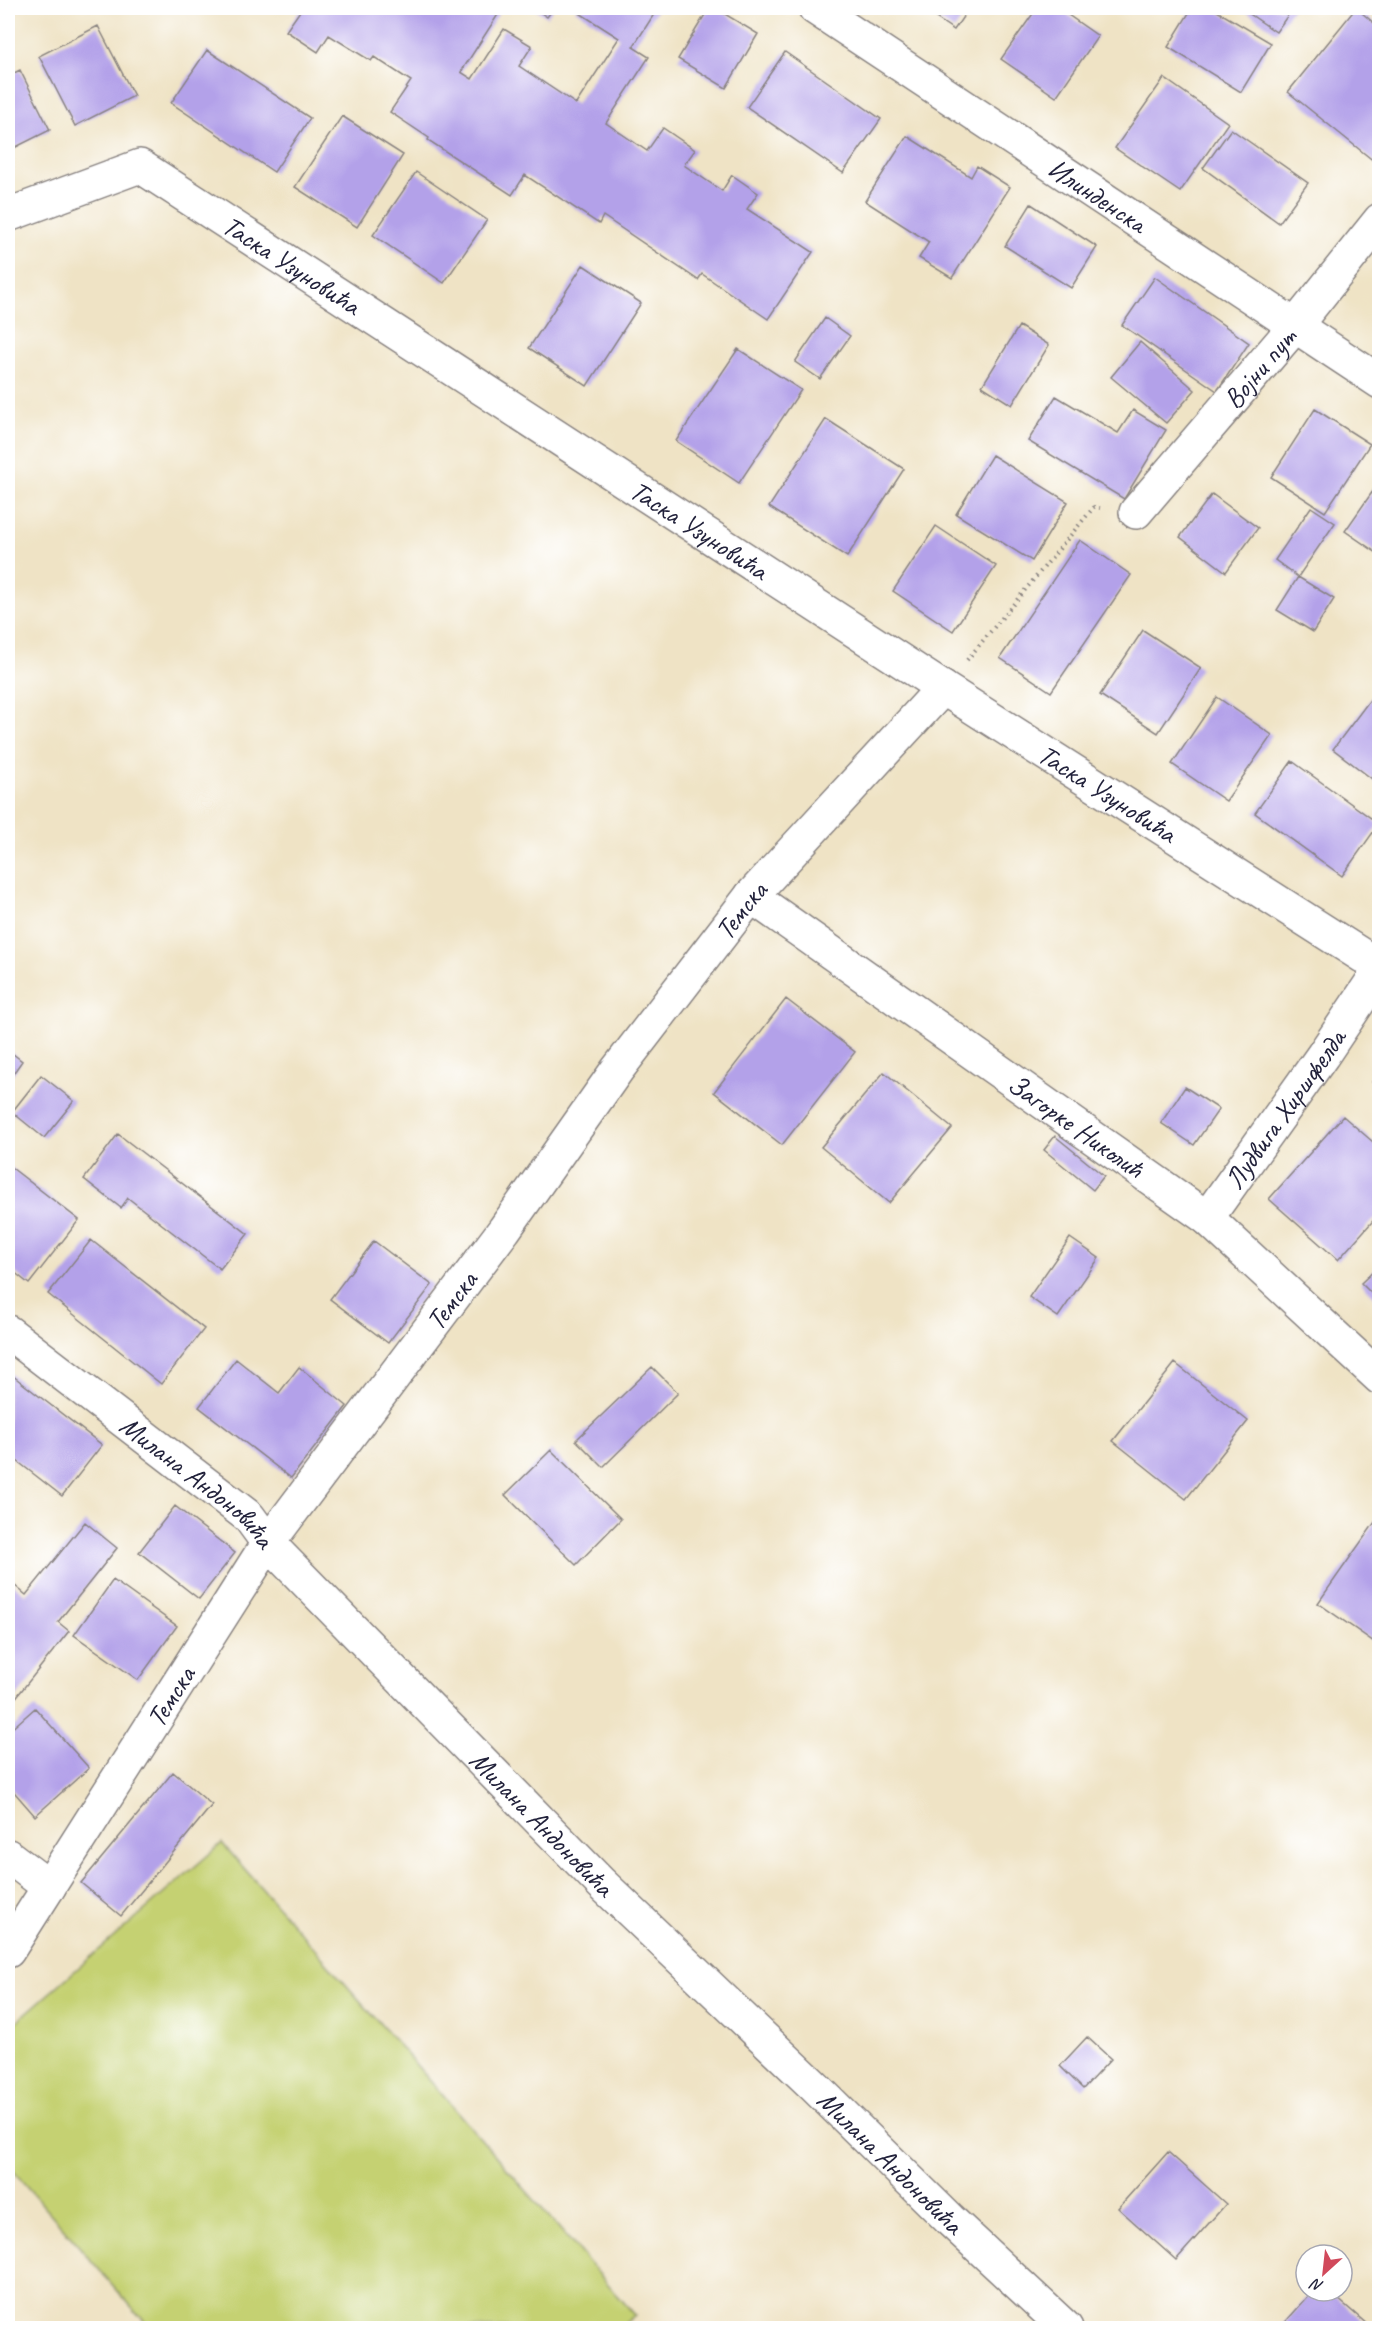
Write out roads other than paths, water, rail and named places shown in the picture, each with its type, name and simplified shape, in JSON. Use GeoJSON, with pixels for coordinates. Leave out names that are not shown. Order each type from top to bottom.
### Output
{"type":"FeatureCollection","features":[{"type":"Feature","properties":{"kind":"street","name":"Илинденска"},"geometry":{"type":"LineString","coordinates":[[815,8],[1380,382]]}},
{"type":"Feature","properties":{"kind":"street","name":"Таска Узуновића"},"geometry":{"type":"LineString","coordinates":[[8,215],[140,166],[943,688],[1380,968]]}},
{"type":"Feature","properties":{"kind":"street","name":"Војни пут"},"geometry":{"type":"LineString","coordinates":[[1136,512],[1295,326],[1380,220]]}},
{"type":"Feature","properties":{"kind":"street","name":"Темска"},"geometry":{"type":"LineString","coordinates":[[8,1951],[268,1543],[504,1230],[617,1070],[751,896],[943,688]]}},
{"type":"Feature","properties":{"kind":"street","name":"Загорке Николић"},"geometry":{"type":"LineString","coordinates":[[751,896],[1207,1218],[1380,1378]]}},
{"type":"Feature","properties":{"kind":"street","name":"Лудвига Хиршфелда"},"geometry":{"type":"LineString","coordinates":[[1207,1218],[1323,1055],[1380,968]]}},
{"type":"Feature","properties":{"kind":"street","name":"Милана Андоновића"},"geometry":{"type":"LineString","coordinates":[[8,1332],[249,1517],[268,1543],[601,1883],[814,2086],[950,2220],[1066,2328]]}},
{"type":"Feature","properties":{"kind":"street"},"geometry":{"type":"LineString","coordinates":[[8,1856],[49,1887]]}}]}
